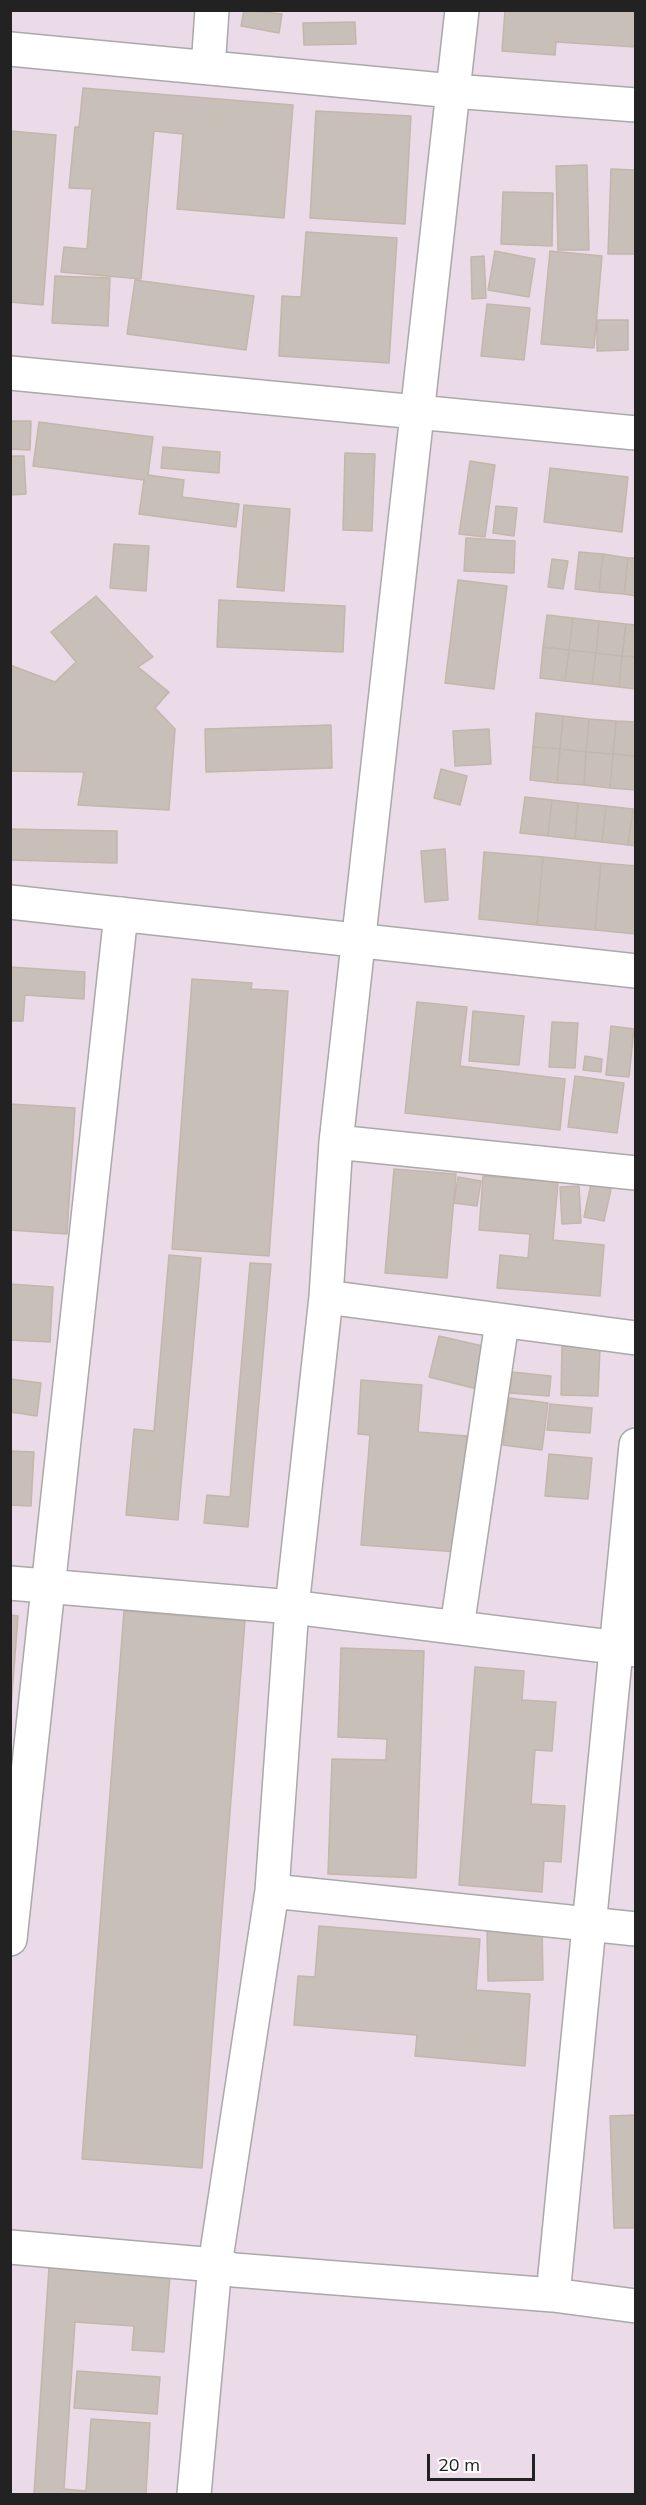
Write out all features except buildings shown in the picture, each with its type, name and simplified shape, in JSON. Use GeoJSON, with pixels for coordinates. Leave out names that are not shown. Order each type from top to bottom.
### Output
{"type":"FeatureCollection","features":[{"type":"Feature","properties":{"kind":"lane"},"geometry":{"type":"LineString","coordinates":[[207,68],[212,10]]}},
{"type":"Feature","properties":{"kind":"lane"},"geometry":{"type":"LineString","coordinates":[[194,2494],[215,2265],[272,1891],[292,1607],[326,1297],[336,1142],[462,10]]}},
{"type":"Feature","properties":{"kind":"lane"},"geometry":{"type":"LineString","coordinates":[[10,49],[453,91],[636,105]]}},
{"type":"Feature","properties":{"kind":"lane"},"geometry":{"type":"LineString","coordinates":[[10,373],[636,433]]}},
{"type":"Feature","properties":{"kind":"lane"},"geometry":{"type":"LineString","coordinates":[[10,902],[636,971]]}},
{"type":"Feature","properties":{"kind":"lane"},"geometry":{"type":"LineString","coordinates":[[10,1939],[122,914]]}},
{"type":"Feature","properties":{"kind":"lane"},"geometry":{"type":"LineString","coordinates":[[336,1142],[636,1173]]}},
{"type":"Feature","properties":{"kind":"lane"},"geometry":{"type":"LineString","coordinates":[[326,1297],[636,1338]]}},
{"type":"Feature","properties":{"kind":"lane"},"geometry":{"type":"LineString","coordinates":[[457,1627],[502,1322]]}},
{"type":"Feature","properties":{"kind":"lane"},"geometry":{"type":"LineString","coordinates":[[553,2295],[591,1924],[626,1649],[636,1445]]}},
{"type":"Feature","properties":{"kind":"lane"},"geometry":{"type":"LineString","coordinates":[[10,1582],[292,1607],[626,1649]]}},
{"type":"Feature","properties":{"kind":"lane"},"geometry":{"type":"LineString","coordinates":[[272,1891],[636,1929]]}},
{"type":"Feature","properties":{"kind":"lane"},"geometry":{"type":"LineString","coordinates":[[10,2247],[215,2265],[234,2270],[553,2295],[636,2306]]}},
{"type":"Feature","properties":{"kind":"shaded area"},"geometry":{"type":"Polygon","coordinates":[[[11,11],[635,11],[635,2494],[11,2494],[11,11]]]}}]}
